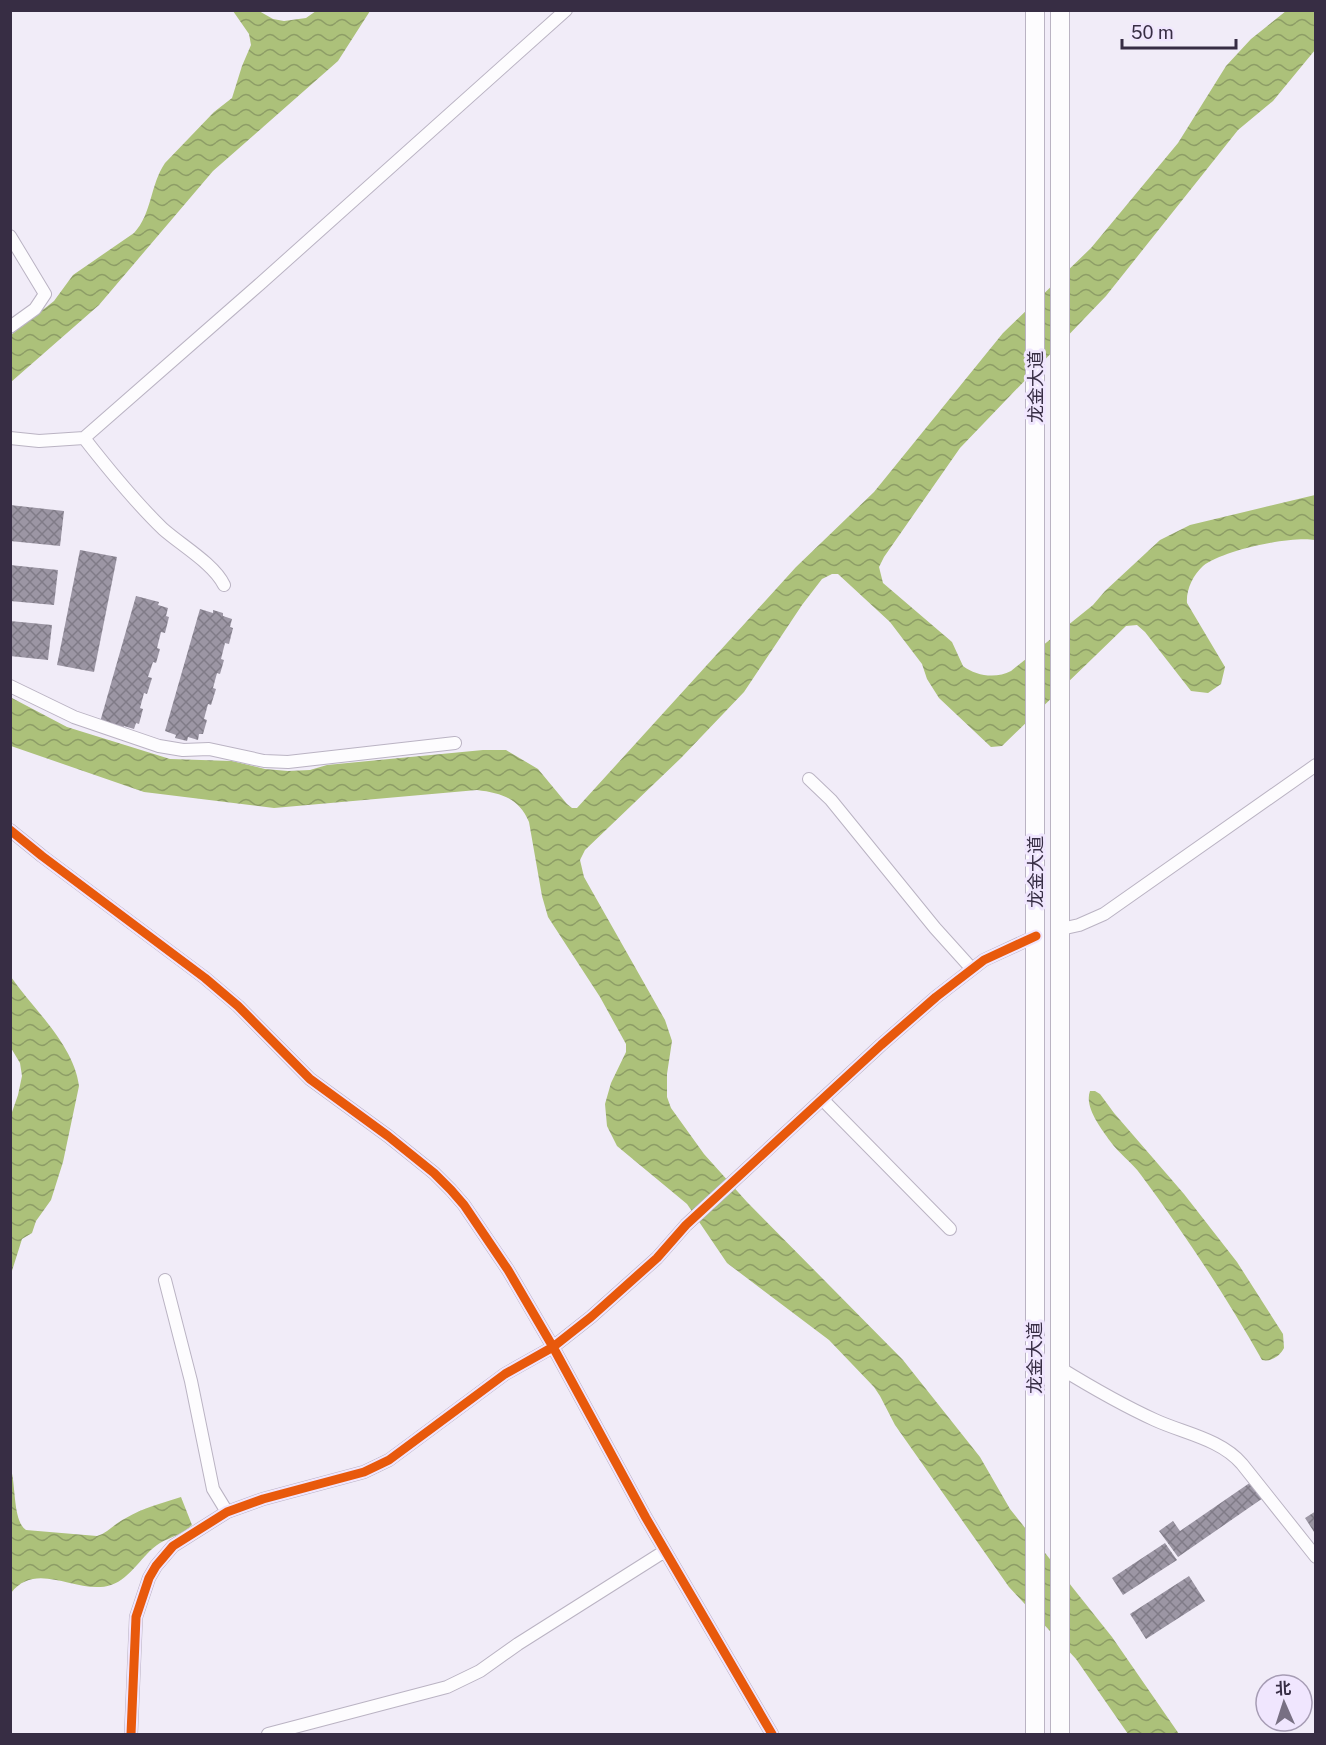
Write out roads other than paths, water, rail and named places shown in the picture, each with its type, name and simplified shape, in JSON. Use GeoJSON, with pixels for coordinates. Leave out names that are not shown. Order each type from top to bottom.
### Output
{"type":"FeatureCollection","features":[{"type":"Feature","properties":{"kind":"main road","name":"龙金大道"},"geometry":{"type":"LineString","coordinates":[[1035,10],[1035,1734]]}},
{"type":"Feature","properties":{"kind":"main road","name":"龙金大道"},"geometry":{"type":"LineString","coordinates":[[1060,10],[1060,1734]]}},
{"type":"Feature","properties":{"kind":"street"},"geometry":{"type":"LineString","coordinates":[[10,438],[39,441],[84,438],[566,10]]}},
{"type":"Feature","properties":{"kind":"street"},"geometry":{"type":"LineString","coordinates":[[10,236],[45,294],[34,309],[10,327]]}},
{"type":"Feature","properties":{"kind":"street"},"geometry":{"type":"LineString","coordinates":[[84,438],[125,490],[164,529],[216,573],[224,585]]}},
{"type":"Feature","properties":{"kind":"street"},"geometry":{"type":"LineString","coordinates":[[10,686],[74,717],[159,746],[183,750],[209,749],[264,761],[288,762],[454,743]]}},
{"type":"Feature","properties":{"kind":"street"},"geometry":{"type":"LineString","coordinates":[[1061,929],[1078,925],[1104,914],[1316,765]]}},
{"type":"Feature","properties":{"kind":"street"},"geometry":{"type":"LineString","coordinates":[[809,779],[831,800],[935,928],[972,969]]}},
{"type":"Feature","properties":{"kind":"street"},"geometry":{"type":"LineString","coordinates":[[10,830],[205,978],[238,1006],[310,1079],[434,1173],[464,1205],[508,1270],[553,1347],[665,1551],[772,1734]]}},
{"type":"Feature","properties":{"kind":"street"},"geometry":{"type":"LineString","coordinates":[[131,1734],[134,1631],[139,1603],[156,1566],[173,1546],[227,1512],[263,1499],[364,1472],[383,1464],[401,1453],[505,1374],[553,1347],[635,1279],[686,1225],[908,1021],[984,960],[1036,936]]}},
{"type":"Feature","properties":{"kind":"street"},"geometry":{"type":"LineString","coordinates":[[822,1099],[950,1228]]}},
{"type":"Feature","properties":{"kind":"street"},"geometry":{"type":"LineString","coordinates":[[165,1280],[191,1381],[213,1489],[227,1512]]}},
{"type":"Feature","properties":{"kind":"street"},"geometry":{"type":"LineString","coordinates":[[1060,1368],[1135,1411],[1216,1444],[1231,1453],[1316,1557]]}},
{"type":"Feature","properties":{"kind":"street"},"geometry":{"type":"LineString","coordinates":[[268,1734],[447,1687],[480,1671],[518,1644],[665,1551]]}},
{"type":"Feature","properties":{"kind":"water"},"geometry":{"type":"Polygon","coordinates":[[[233,11],[259,11],[273,19],[284,21],[306,18],[316,11],[370,11],[338,61],[213,171],[99,305],[11,382],[11,335],[54,301],[73,275],[134,233],[148,208],[156,181],[165,163],[214,112],[232,98],[251,45],[249,34],[233,11]]]}},
{"type":"Feature","properties":{"kind":"water"},"geometry":{"type":"Polygon","coordinates":[[[1286,11],[1315,11],[1315,50],[1273,101],[1238,130],[1106,296],[960,448],[879,567],[883,583],[952,642],[963,666],[980,674],[993,676],[1011,671],[1093,605],[1160,540],[1190,525],[1315,495],[1315,540],[1274,542],[1226,555],[1203,566],[1191,583],[1187,603],[1225,667],[1221,684],[1208,693],[1191,691],[1145,632],[1137,625],[1126,626],[1002,746],[991,747],[939,698],[927,679],[922,664],[890,622],[838,574],[832,574],[822,579],[802,605],[744,692],[681,758],[585,850],[580,860],[584,877],[665,1020],[672,1041],[667,1074],[667,1097],[671,1108],[704,1154],[747,1202],[903,1360],[980,1457],[1010,1509],[1112,1637],[1179,1734],[1128,1734],[1076,1659],[1009,1587],[895,1425],[874,1387],[829,1340],[727,1263],[687,1204],[617,1146],[607,1126],[605,1104],[611,1083],[626,1052],[626,1044],[600,997],[548,917],[529,822],[520,807],[501,795],[477,790],[274,808],[144,792],[11,746],[10,697],[67,727],[170,759],[232,761],[265,769],[288,771],[310,770],[327,765],[483,750],[506,750],[538,769],[567,804],[572,808],[577,808],[796,567],[874,492],[1003,333],[1091,248],[1178,143],[1226,66],[1251,39],[1286,11]]]}},
{"type":"Feature","properties":{"kind":"water"},"geometry":{"type":"Polygon","coordinates":[[[11,977],[52,1028],[70,1056],[79,1086],[63,1162],[51,1200],[36,1221],[32,1233],[22,1239],[11,1274],[11,1115],[22,1076],[20,1063],[11,1048],[11,977]]]}},
{"type":"Feature","properties":{"kind":"water"},"geometry":{"type":"Polygon","coordinates":[[[1090,1091],[1100,1094],[1184,1194],[1237,1262],[1283,1334],[1284,1348],[1278,1356],[1262,1360],[1173,1219],[1137,1170],[1113,1145],[1098,1124],[1089,1104],[1090,1091]]]}},
{"type":"Feature","properties":{"kind":"water"},"geometry":{"type":"Polygon","coordinates":[[[11,1469],[17,1511],[22,1526],[26,1530],[97,1536],[139,1511],[181,1497],[192,1525],[160,1543],[131,1572],[111,1585],[85,1586],[45,1578],[21,1583],[11,1593],[11,1469]]]}}]}
